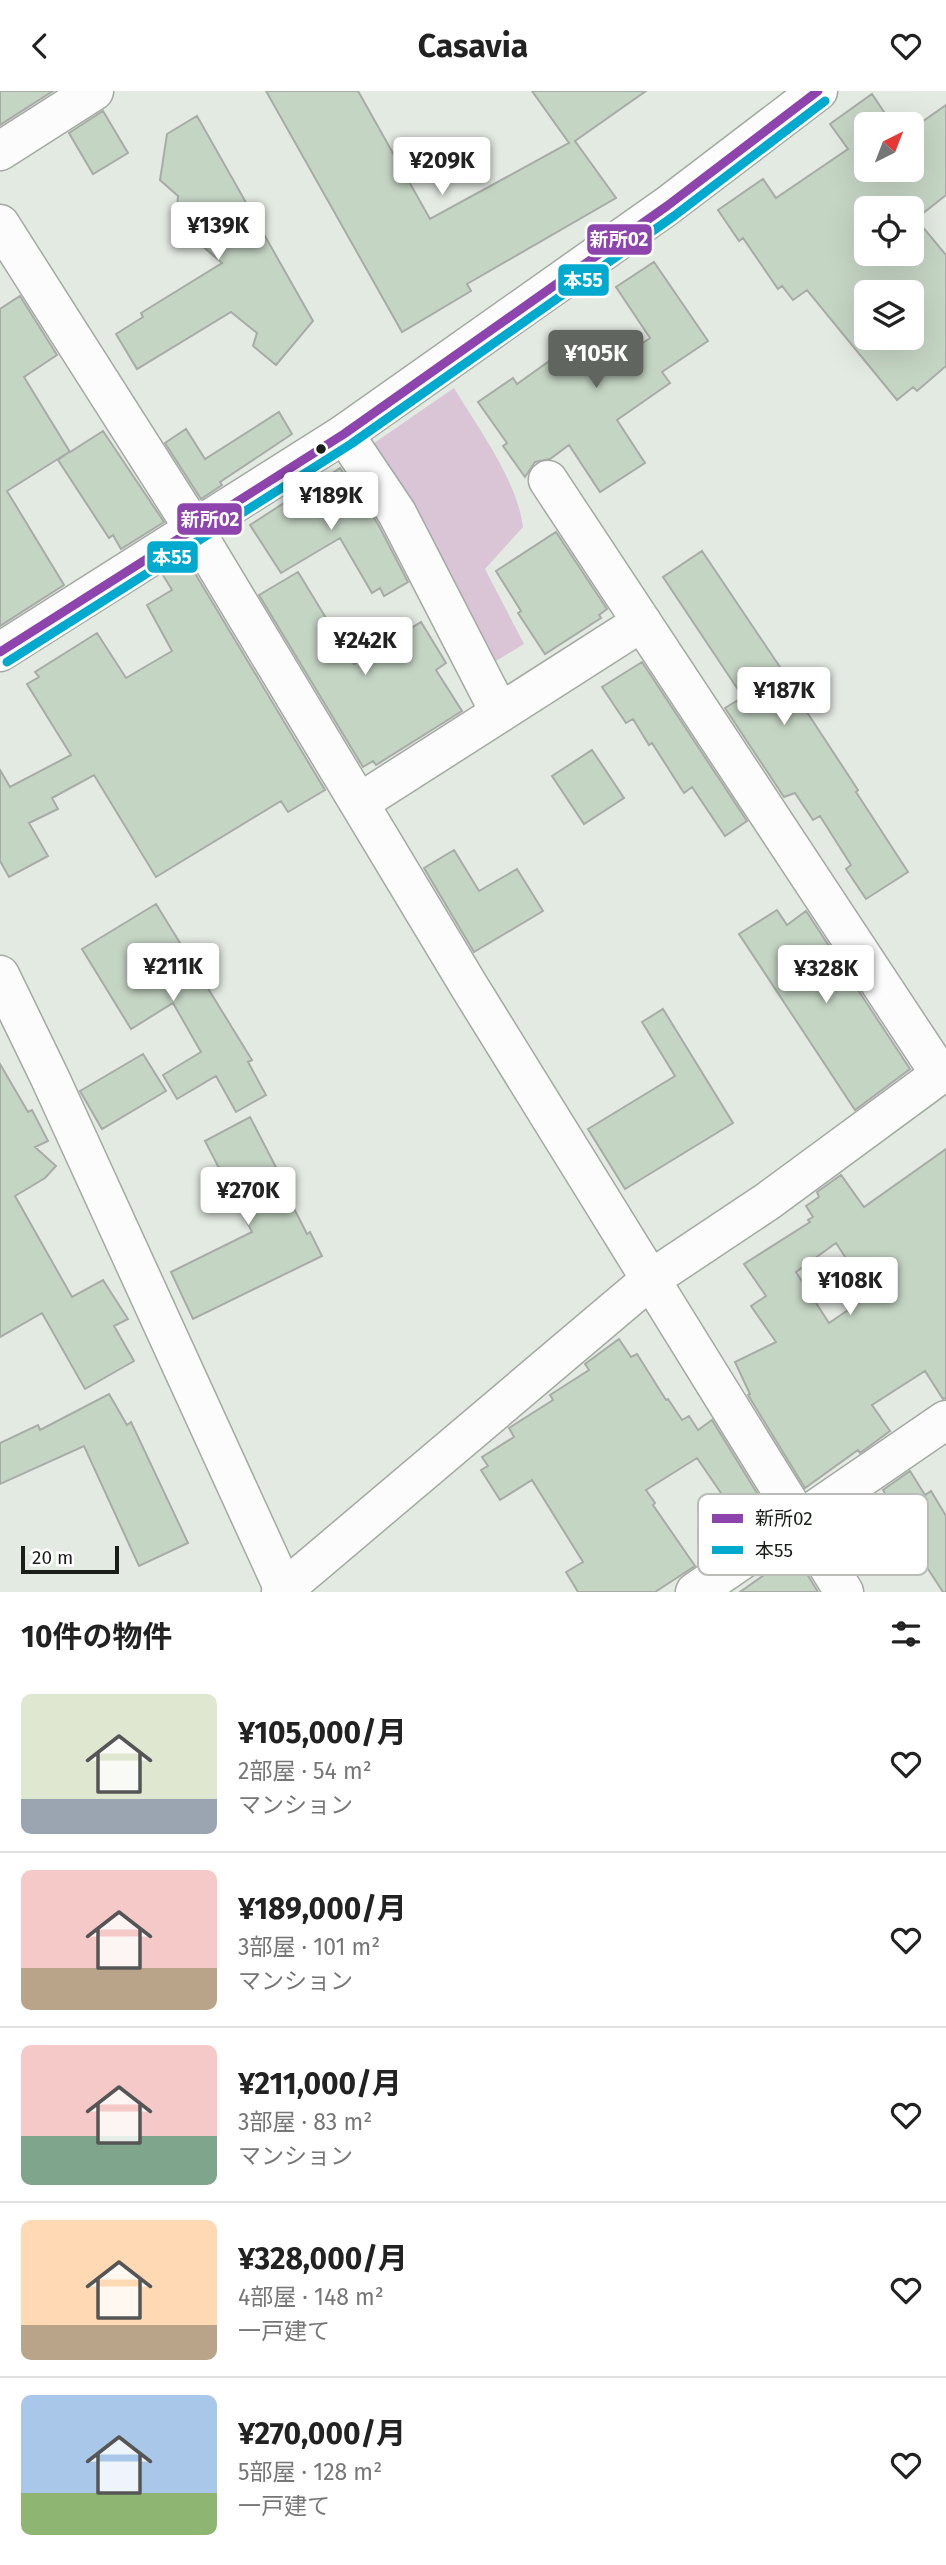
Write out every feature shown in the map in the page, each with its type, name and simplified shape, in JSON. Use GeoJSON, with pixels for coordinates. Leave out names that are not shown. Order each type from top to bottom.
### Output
{"type":"FeatureCollection","features":[{"type":"Feature","properties":{"kind":"street"},"geometry":{"type":"LineString","coordinates":[[0,151],[94,91]]}},
{"type":"Feature","properties":{"kind":"street"},"geometry":{"type":"LineString","coordinates":[[0,652],[344,434],[667,206],[818,91]]}},
{"type":"Feature","properties":{"kind":"street"},"geometry":{"type":"LineString","coordinates":[[0,223],[194,529],[468,986],[784,1494]]}},
{"type":"Feature","properties":{"kind":"street"},"geometry":{"type":"LineString","coordinates":[[344,434],[397,513],[500,713]]}},
{"type":"Feature","properties":{"kind":"street"},"geometry":{"type":"LineString","coordinates":[[0,975],[50,1078],[284,1591],[651,1279],[768,1201],[943,1072],[548,480]]}},
{"type":"Feature","properties":{"kind":"street"},"geometry":{"type":"LineString","coordinates":[[359,803],[642,622]]}},
{"type":"Feature","properties":{"kind":"street"},"geometry":{"type":"LineString","coordinates":[[838,1494],[946,1420]]}},
{"type":"Feature","properties":{"kind":"street"},"geometry":{"type":"LineString","coordinates":[[695,1592],[720,1575]]}},
{"type":"Feature","properties":{"kind":"street"},"geometry":{"type":"LineString","coordinates":[[834,1575],[844,1592]]}},
{"type":"Feature","properties":{"kind":"shaded area"},"geometry":{"type":"Polygon","coordinates":[[[454,388],[505,473],[523,527],[485,569],[524,644],[486,667],[367,448],[454,388]]]}},
{"type":"Feature","properties":{"kind":"building"},"geometry":{"type":"Polygon","coordinates":[[[0,91],[53,91],[0,125],[0,91]]]}},
{"type":"Feature","properties":{"kind":"building"},"geometry":{"type":"Polygon","coordinates":[[[266,91],[358,91],[430,219],[569,143],[532,91],[646,91],[575,141],[616,198],[467,284],[471,291],[402,332],[266,91]]]}},
{"type":"Feature","properties":{"kind":"building"},"geometry":{"type":"Polygon","coordinates":[[[872,94],[884,112],[854,112],[854,182],[924,182],[924,121],[946,105],[946,195],[924,213],[924,196],[854,196],[854,266],[924,266],[924,229],[946,255],[946,366],[917,391],[913,387],[897,400],[856,350],[924,350],[924,280],[854,280],[854,347],[807,290],[793,300],[782,286],[778,289],[743,238],[739,241],[718,210],[763,179],[776,198],[848,149],[830,124],[872,94]]]}},
{"type":"Feature","properties":{"kind":"building"},"geometry":{"type":"Polygon","coordinates":[[[103,111],[128,153],[93,174],[69,133],[103,111]]]}},
{"type":"Feature","properties":{"kind":"building"},"geometry":{"type":"Polygon","coordinates":[[[197,116],[313,321],[276,365],[253,346],[257,333],[231,312],[137,369],[116,334],[143,317],[141,313],[222,263],[193,238],[195,225],[177,209],[178,196],[160,180],[167,134],[197,116]]]}},
{"type":"Feature","properties":{"kind":"building"},"geometry":{"type":"Polygon","coordinates":[[[654,262],[708,341],[662,372],[670,383],[617,420],[645,463],[600,492],[569,445],[550,459],[535,462],[525,477],[503,446],[507,443],[478,402],[513,378],[517,384],[569,347],[591,378],[650,338],[616,287],[654,262]]]}},
{"type":"Feature","properties":{"kind":"building"},"geometry":{"type":"Polygon","coordinates":[[[20,296],[57,355],[24,377],[70,452],[103,431],[164,522],[121,549],[113,535],[109,538],[58,460],[69,452],[7,491],[64,585],[0,626],[0,309],[20,296]]]}},
{"type":"Feature","properties":{"kind":"building"},"geometry":{"type":"Polygon","coordinates":[[[279,412],[292,434],[220,482],[222,485],[201,499],[165,443],[186,429],[205,459],[279,412]]]}},
{"type":"Feature","properties":{"kind":"building"},"geometry":{"type":"Polygon","coordinates":[[[340,468],[378,524],[408,582],[384,596],[380,588],[372,593],[340,538],[281,573],[250,525],[284,503],[286,505],[340,468]]]}},
{"type":"Feature","properties":{"kind":"building"},"geometry":{"type":"Polygon","coordinates":[[[556,532],[607,609],[599,615],[601,618],[545,654],[518,613],[521,611],[496,571],[556,532]]]}},
{"type":"Feature","properties":{"kind":"building"},"geometry":{"type":"Polygon","coordinates":[[[702,551],[780,667],[778,668],[908,872],[866,899],[846,869],[851,865],[820,816],[813,820],[795,793],[784,797],[725,708],[743,697],[663,577],[702,551]]]}},
{"type":"Feature","properties":{"kind":"building"},"geometry":{"type":"Polygon","coordinates":[[[187,560],[325,790],[288,812],[281,801],[156,877],[94,775],[52,798],[58,809],[29,823],[48,856],[9,877],[0,861],[0,770],[10,787],[71,755],[27,684],[39,677],[35,672],[97,633],[126,678],[172,651],[147,605],[172,590],[163,575],[187,560]]]}},
{"type":"Feature","properties":{"kind":"building"},"geometry":{"type":"Polygon","coordinates":[[[298,572],[354,664],[421,622],[446,663],[436,670],[462,711],[376,765],[373,761],[363,767],[259,595],[298,572]]]}},
{"type":"Feature","properties":{"kind":"building"},"geometry":{"type":"Polygon","coordinates":[[[642,662],[747,821],[725,836],[692,787],[684,793],[652,743],[649,745],[633,719],[626,723],[602,687],[642,662]]]}},
{"type":"Feature","properties":{"kind":"building"},"geometry":{"type":"Polygon","coordinates":[[[592,750],[624,798],[584,824],[552,776],[592,750]]]}},
{"type":"Feature","properties":{"kind":"building"},"geometry":{"type":"Polygon","coordinates":[[[454,850],[479,891],[517,869],[543,911],[474,952],[424,868],[454,850]]]}},
{"type":"Feature","properties":{"kind":"building"},"geometry":{"type":"Polygon","coordinates":[[[156,904],[252,1060],[248,1062],[266,1095],[236,1112],[216,1076],[177,1099],[163,1075],[201,1052],[173,1003],[131,1029],[82,949],[156,904]]]}},
{"type":"Feature","properties":{"kind":"building"},"geometry":{"type":"Polygon","coordinates":[[[777,910],[787,925],[806,911],[910,1069],[855,1110],[739,934],[777,910]]]}},
{"type":"Feature","properties":{"kind":"building"},"geometry":{"type":"Polygon","coordinates":[[[663,1009],[733,1123],[625,1189],[588,1129],[675,1076],[642,1022],[663,1009]]]}},
{"type":"Feature","properties":{"kind":"building"},"geometry":{"type":"Polygon","coordinates":[[[143,1054],[166,1091],[102,1129],[80,1091],[143,1054]]]}},
{"type":"Feature","properties":{"kind":"building"},"geometry":{"type":"Polygon","coordinates":[[[0,1064],[28,1112],[32,1110],[48,1141],[35,1147],[56,1166],[45,1178],[15,1196],[72,1297],[103,1280],[128,1319],[114,1326],[134,1361],[85,1389],[42,1313],[0,1337],[0,1064]]]}},
{"type":"Feature","properties":{"kind":"building"},"geometry":{"type":"Polygon","coordinates":[[[250,1117],[307,1234],[310,1232],[322,1256],[193,1319],[171,1272],[252,1232],[205,1141],[250,1117]]]}},
{"type":"Feature","properties":{"kind":"building"},"geometry":{"type":"Polygon","coordinates":[[[946,1149],[946,1398],[943,1399],[925,1371],[872,1405],[890,1431],[805,1488],[748,1395],[750,1394],[735,1362],[776,1342],[751,1306],[766,1296],[744,1264],[810,1222],[808,1220],[813,1217],[806,1206],[819,1197],[817,1192],[841,1175],[864,1207],[946,1149]],[[836,1243],[796,1272],[829,1323],[870,1295],[836,1243]]]}},
{"type":"Feature","properties":{"kind":"building"},"geometry":{"type":"Polygon","coordinates":[[[619,1339],[631,1357],[637,1354],[682,1420],[689,1416],[698,1430],[712,1420],[758,1494],[722,1494],[697,1458],[646,1490],[655,1503],[653,1505],[695,1566],[655,1592],[578,1592],[566,1572],[583,1562],[532,1480],[500,1500],[481,1470],[488,1466],[482,1457],[514,1437],[509,1428],[553,1400],[550,1395],[589,1370],[585,1364],[619,1339]]]}},
{"type":"Feature","properties":{"kind":"building"},"geometry":{"type":"Polygon","coordinates":[[[109,1394],[127,1425],[131,1422],[188,1543],[139,1566],[84,1446],[0,1484],[0,1443],[38,1425],[40,1430],[109,1394]]]}},
{"type":"Feature","properties":{"kind":"building"},"geometry":{"type":"Polygon","coordinates":[[[910,1471],[924,1494],[885,1494],[883,1490],[910,1471]]]}},
{"type":"Feature","properties":{"kind":"building"},"geometry":{"type":"Polygon","coordinates":[[[931,1491],[946,1516],[946,1592],[943,1592],[928,1569],[926,1494],[931,1491]]]}},
{"type":"Feature","properties":{"kind":"building"},"geometry":{"type":"Polygon","coordinates":[[[764,1575],[808,1575],[818,1592],[740,1592],[764,1575]]]}},
{"type":"Feature","properties":{"kind":"transit line","name":"新所02"},"geometry":{"type":"LineString","coordinates":[[0,652],[344,434],[667,206],[818,91]]}},
{"type":"Feature","properties":{"kind":"transit line","name":"本55"},"geometry":{"type":"LineString","coordinates":[[7,662],[351,444],[674,216],[825,101]]}}]}
